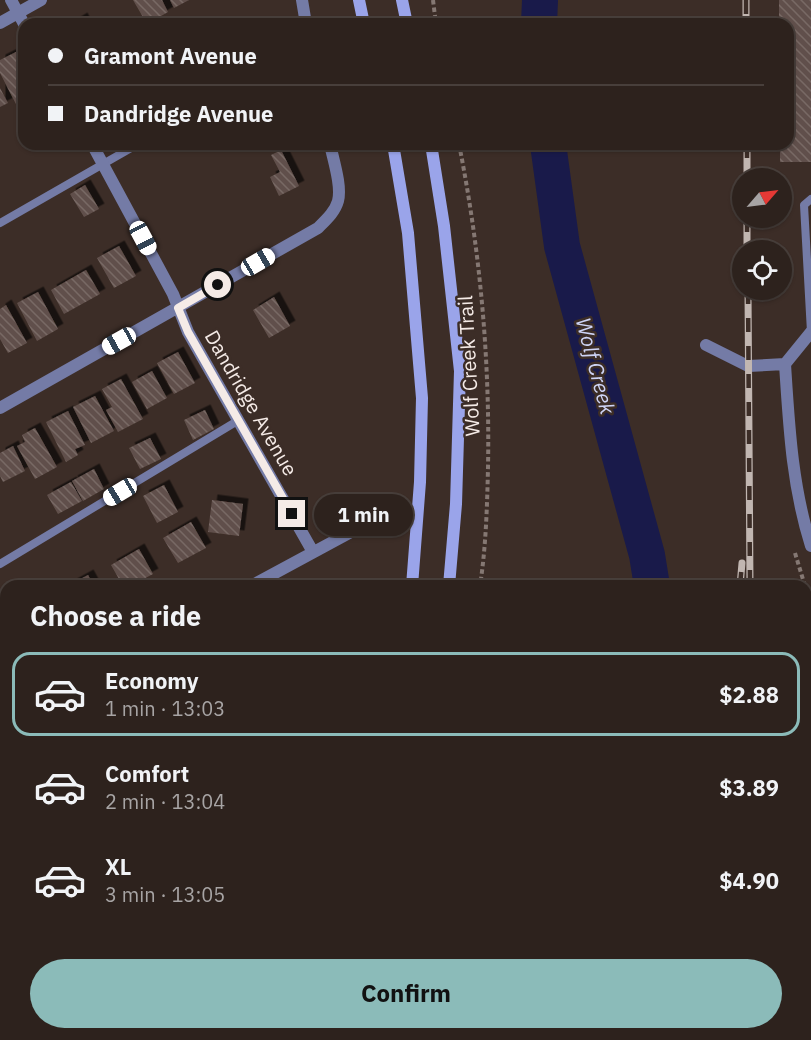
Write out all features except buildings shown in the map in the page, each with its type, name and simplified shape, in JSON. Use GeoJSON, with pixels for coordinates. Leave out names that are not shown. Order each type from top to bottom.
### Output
{"type":"FeatureCollection","features":[{"type":"Feature","properties":{"kind":"main road"},"geometry":{"type":"LineString","coordinates":[[359,0],[363,18]]}},
{"type":"Feature","properties":{"kind":"main road"},"geometry":{"type":"LineString","coordinates":[[402,0],[406,18]]}},
{"type":"Feature","properties":{"kind":"main road"},"geometry":{"type":"LineString","coordinates":[[394,150],[408,233],[422,398],[420,482],[412,580]]}},
{"type":"Feature","properties":{"kind":"main road"},"geometry":{"type":"LineString","coordinates":[[432,150],[444,226],[460,370],[456,504],[450,580]]}},
{"type":"Feature","properties":{"kind":"street"},"geometry":{"type":"LineString","coordinates":[[11,0],[21,18],[41,0]]}},
{"type":"Feature","properties":{"kind":"street"},"geometry":{"type":"LineString","coordinates":[[302,0],[305,18]]}},
{"type":"Feature","properties":{"kind":"street"},"geometry":{"type":"LineString","coordinates":[[0,23],[18,19]]}},
{"type":"Feature","properties":{"kind":"street","name":"Dandridge Avenue"},"geometry":{"type":"LineString","coordinates":[[95,150],[173,294],[188,332],[313,552]]}},
{"type":"Feature","properties":{"kind":"street"},"geometry":{"type":"LineString","coordinates":[[0,408],[318,228],[333,211],[338,201],[338,181],[331,150]]}},
{"type":"Feature","properties":{"kind":"street"},"geometry":{"type":"LineString","coordinates":[[811,332],[785,364],[790,446],[796,489],[811,546]]}},
{"type":"Feature","properties":{"kind":"street"},"geometry":{"type":"LineString","coordinates":[[706,345],[748,366],[785,364]]}},
{"type":"Feature","properties":{"kind":"street"},"geometry":{"type":"LineString","coordinates":[[262,580],[351,532]]}},
{"type":"Feature","properties":{"kind":"lane"},"geometry":{"type":"LineString","coordinates":[[0,223],[128,150]]}},
{"type":"Feature","properties":{"kind":"lane"},"geometry":{"type":"LineString","coordinates":[[811,199],[804,205],[811,332]]}},
{"type":"Feature","properties":{"kind":"lane"},"geometry":{"type":"LineString","coordinates":[[0,564],[239,420]]}},
{"type":"Feature","properties":{"kind":"path"},"geometry":{"type":"LineString","coordinates":[[433,0],[435,18]]}},
{"type":"Feature","properties":{"kind":"path","name":"Wolf Creek Trail"},"geometry":{"type":"LineString","coordinates":[[460,150],[468,192],[484,325],[488,442],[486,543],[481,580]]}},
{"type":"Feature","properties":{"kind":"waterway","name":"Wolf Creek"},"geometry":{"type":"LineString","coordinates":[[539,18],[540,0]]}},
{"type":"Feature","properties":{"kind":"waterway","name":"Wolf Creek"},"geometry":{"type":"LineString","coordinates":[[549,150],[562,246],[647,555],[651,580]]}},
{"type":"Feature","properties":{"kind":"railway"},"geometry":{"type":"LineString","coordinates":[[746,0],[746,18]]}},
{"type":"Feature","properties":{"kind":"railway"},"geometry":{"type":"LineString","coordinates":[[747,150],[747,168]]}},
{"type":"Feature","properties":{"kind":"railway"},"geometry":{"type":"LineString","coordinates":[[747,228],[747,240]]}},
{"type":"Feature","properties":{"kind":"railway"},"geometry":{"type":"LineString","coordinates":[[748,300],[750,580]]}},
{"type":"Feature","properties":{"kind":"railway"},"geometry":{"type":"LineString","coordinates":[[741,580],[742,563]]}},
{"type":"Feature","properties":{"kind":"route"},"geometry":{"type":"LineString","coordinates":[[218,285],[178,308],[188,332],[292,514]]}}]}
